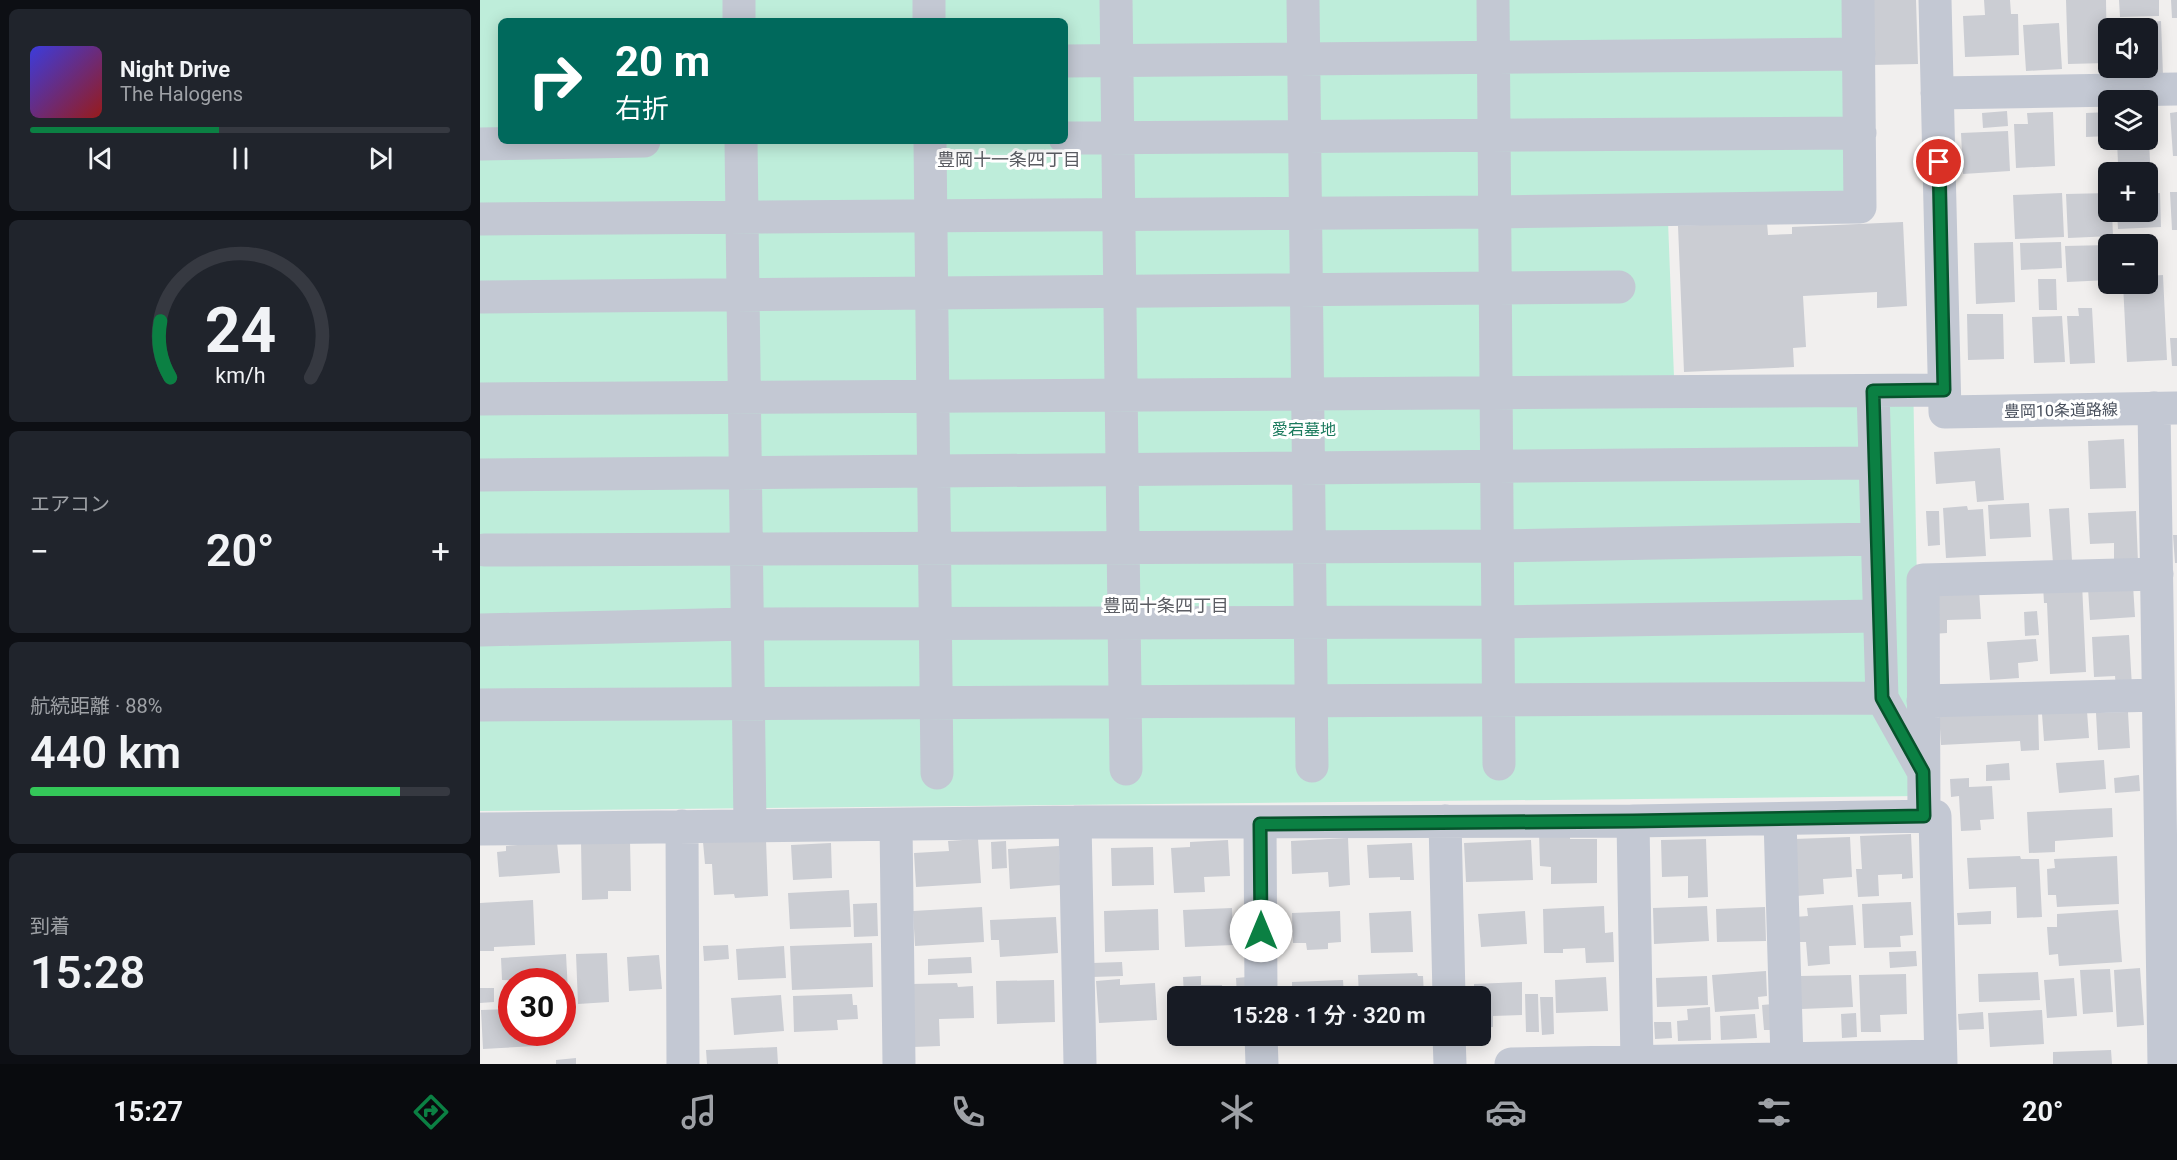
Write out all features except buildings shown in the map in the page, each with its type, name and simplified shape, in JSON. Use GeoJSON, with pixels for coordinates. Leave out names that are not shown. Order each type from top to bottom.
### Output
{"type":"FeatureCollection","features":[{"type":"Feature","properties":{"kind":"street"},"geometry":{"type":"LineString","coordinates":[[739,0],[739,18]]}},
{"type":"Feature","properties":{"kind":"street"},"geometry":{"type":"LineString","coordinates":[[929,0],[929,18]]}},
{"type":"Feature","properties":{"kind":"street"},"geometry":{"type":"LineString","coordinates":[[1116,0],[1126,769]]}},
{"type":"Feature","properties":{"kind":"street"},"geometry":{"type":"LineString","coordinates":[[1303,0],[1312,766]]}},
{"type":"Feature","properties":{"kind":"street"},"geometry":{"type":"LineString","coordinates":[[1493,0],[1499,764]]}},
{"type":"Feature","properties":{"kind":"street"},"geometry":{"type":"LineString","coordinates":[[480,219],[1495,212],[1860,207],[1858,0]]}},
{"type":"Feature","properties":{"kind":"street"},"geometry":{"type":"LineString","coordinates":[[1935,0],[1944,401]]}},
{"type":"Feature","properties":{"kind":"street"},"geometry":{"type":"LineString","coordinates":[[1068,61],[1859,54]]}},
{"type":"Feature","properties":{"kind":"street"},"geometry":{"type":"LineString","coordinates":[[1937,93],[2177,89]]}},
{"type":"Feature","properties":{"kind":"street"},"geometry":{"type":"LineString","coordinates":[[1068,138],[1860,133]]}},
{"type":"Feature","properties":{"kind":"street"},"geometry":{"type":"LineString","coordinates":[[480,144],[498,144]]}},
{"type":"Feature","properties":{"kind":"street"},"geometry":{"type":"LineString","coordinates":[[741,144],[750,826]]}},
{"type":"Feature","properties":{"kind":"street"},"geometry":{"type":"LineString","coordinates":[[930,144],[937,773]]}},
{"type":"Feature","properties":{"kind":"street"},"geometry":{"type":"LineString","coordinates":[[480,297],[1619,287]]}},
{"type":"Feature","properties":{"kind":"street"},"geometry":{"type":"LineString","coordinates":[[1873,391],[1882,698],[1923,772]]}},
{"type":"Feature","properties":{"kind":"street","name":"豊岡10条道路線"},"geometry":{"type":"LineString","coordinates":[[480,399],[1873,391],[1944,401],[2166,408]]}},
{"type":"Feature","properties":{"kind":"street"},"geometry":{"type":"LineString","coordinates":[[2164,1064],[2158,695],[2167,648],[2157,574],[2166,408]]}},
{"type":"Feature","properties":{"kind":"street"},"geometry":{"type":"LineString","coordinates":[[480,475],[1875,463]]}},
{"type":"Feature","properties":{"kind":"street"},"geometry":{"type":"LineString","coordinates":[[484,550],[1498,546],[1877,539]]}},
{"type":"Feature","properties":{"kind":"street"},"geometry":{"type":"LineString","coordinates":[[1924,816],[1923,580],[2157,574]]}},
{"type":"Feature","properties":{"kind":"street"},"geometry":{"type":"LineString","coordinates":[[481,630],[747,624],[1498,622],[1879,616]]}},
{"type":"Feature","properties":{"kind":"street"},"geometry":{"type":"LineString","coordinates":[[1923,701],[2158,695]]}},
{"type":"Feature","properties":{"kind":"street"},"geometry":{"type":"LineString","coordinates":[[480,705],[1882,698]]}},
{"type":"Feature","properties":{"kind":"street"},"geometry":{"type":"LineString","coordinates":[[480,829],[1075,822],[1260,824],[1633,821],[1935,816],[1940,1060],[1787,1059],[1511,1064]]}},
{"type":"Feature","properties":{"kind":"street"},"geometry":{"type":"LineString","coordinates":[[1780,819],[1787,1059]]}},
{"type":"Feature","properties":{"kind":"street"},"geometry":{"type":"LineString","coordinates":[[1633,821],[1637,1063]]}},
{"type":"Feature","properties":{"kind":"street"},"geometry":{"type":"LineString","coordinates":[[1075,822],[1080,1064]]}},
{"type":"Feature","properties":{"kind":"street"},"geometry":{"type":"LineString","coordinates":[[1445,822],[1449,986]]}},
{"type":"Feature","properties":{"kind":"street"},"geometry":{"type":"LineString","coordinates":[[1260,824],[1261,986]]}},
{"type":"Feature","properties":{"kind":"street"},"geometry":{"type":"LineString","coordinates":[[896,825],[899,1064]]}},
{"type":"Feature","properties":{"kind":"street"},"geometry":{"type":"LineString","coordinates":[[682,826],[683,1064]]}},
{"type":"Feature","properties":{"kind":"street"},"geometry":{"type":"LineString","coordinates":[[1262,1046],[1262,1064]]}},
{"type":"Feature","properties":{"kind":"street"},"geometry":{"type":"LineString","coordinates":[[1449,1046],[1450,1064]]}},
{"type":"Feature","properties":{"kind":"green space","name":"愛宕墓地"},"geometry":{"type":"Polygon","coordinates":[[[480,0],[1865,0],[1867,214],[1668,221],[1674,377],[1913,376],[1921,796],[480,811],[480,0]]]}},
{"type":"Feature","properties":{"kind":"district","name":"豊岡十一条四丁目"},"geometry":{"type":"Point","coordinates":[1009,160]}},
{"type":"Feature","properties":{"kind":"district","name":"豊岡十条四丁目"},"geometry":{"type":"Point","coordinates":[1166,606]}},
{"type":"Feature","properties":{"kind":"route"},"geometry":{"type":"LineString","coordinates":[[1261,931],[1260,824],[1924,816],[1923,772],[1882,698],[1873,391],[1944,390],[1939,162]]}}]}
